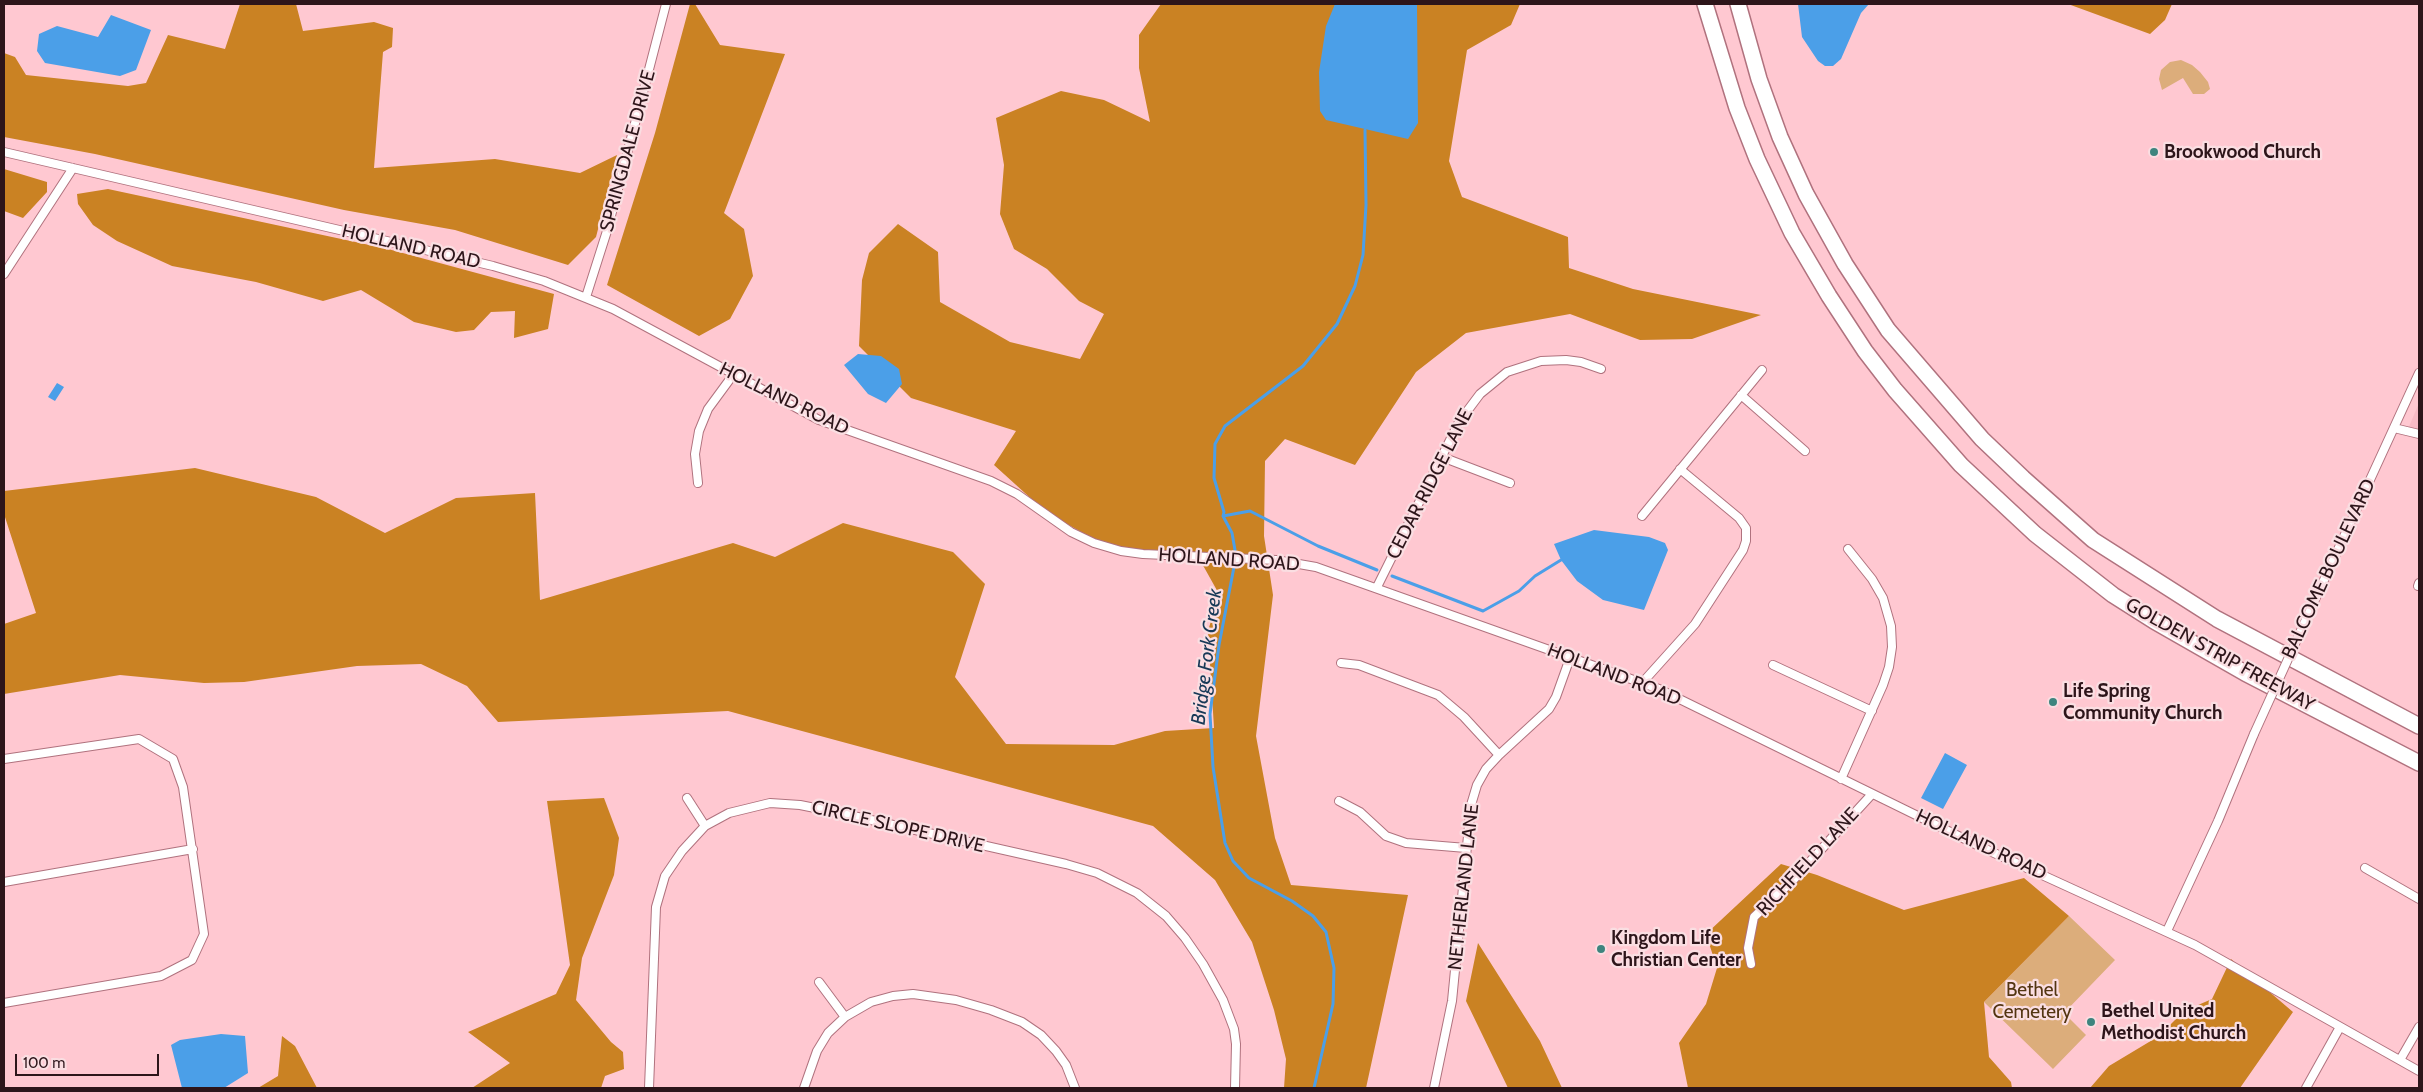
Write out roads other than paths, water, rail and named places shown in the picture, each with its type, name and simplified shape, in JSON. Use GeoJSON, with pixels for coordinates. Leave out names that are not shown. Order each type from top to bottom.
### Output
{"type":"FeatureCollection","features":[{"type":"Feature","properties":{"kind":"highway"},"geometry":{"type":"LineString","coordinates":[[1696,4],[1710,55],[1737,108]]}},
{"type":"Feature","properties":{"kind":"highway","name":"GOLDEN STRIP FREEWAY"},"geometry":{"type":"LineString","coordinates":[[1705,4],[1737,108],[1788,226],[1846,324],[1895,390],[1927,428],[2000,503],[2072,564],[2154,621],[2245,673],[2419,763]]}},
{"type":"Feature","properties":{"kind":"highway","name":"GOLDEN STRIP FREEWAY"},"geometry":{"type":"LineString","coordinates":[[1738,4],[1759,78],[1780,137],[1806,194],[1846,264],[1888,330],[1982,439],[2093,540],[2217,619],[2327,679],[2419,726]]}},
{"type":"Feature","properties":{"kind":"street","name":"SPRINGDALE DRIVE"},"geometry":{"type":"LineString","coordinates":[[586,297],[607,230],[666,4]]}},
{"type":"Feature","properties":{"kind":"street","name":"HOLLAND ROAD"},"geometry":{"type":"LineString","coordinates":[[4,152],[493,266],[544,281],[586,297],[642,324],[819,420],[991,481],[1016,494],[1071,532],[1094,543],[1121,551],[1143,554],[1290,562],[1336,572],[1642,683],[1728,722],[1982,847],[2167,931],[2230,964],[2419,1071]]}},
{"type":"Feature","properties":{"kind":"street"},"geometry":{"type":"LineString","coordinates":[[4,274],[73,168]]}},
{"type":"Feature","properties":{"kind":"street","name":"CEDAR RIDGE LANE"},"geometry":{"type":"LineString","coordinates":[[1377,587],[1459,422],[1472,403],[1488,386],[1507,372],[1528,364],[1553,360],[1581,362],[1601,369]]}},
{"type":"Feature","properties":{"kind":"street"},"geometry":{"type":"LineString","coordinates":[[1642,516],[1762,370]]}},
{"type":"Feature","properties":{"kind":"street","name":"BALCOME BOULEVARD"},"geometry":{"type":"LineString","coordinates":[[2167,931],[2218,821],[2254,734],[2419,373]]}},
{"type":"Feature","properties":{"kind":"street"},"geometry":{"type":"LineString","coordinates":[[698,483],[695,454],[699,431],[708,409],[733,375]]}},
{"type":"Feature","properties":{"kind":"street"},"geometry":{"type":"LineString","coordinates":[[1741,395],[1805,450]]}},
{"type":"Feature","properties":{"kind":"street"},"geometry":{"type":"LineString","coordinates":[[2394,428],[2419,434]]}},
{"type":"Feature","properties":{"kind":"street"},"geometry":{"type":"LineString","coordinates":[[1442,457],[1510,482]]}},
{"type":"Feature","properties":{"kind":"street"},"geometry":{"type":"LineString","coordinates":[[1642,683],[1695,624],[1743,550],[1746,541],[1746,528],[1739,518],[1680,469]]}},
{"type":"Feature","properties":{"kind":"street"},"geometry":{"type":"LineString","coordinates":[[1841,779],[1889,667],[1892,646],[1891,626],[1886,607],[1878,589],[1848,549]]}},
{"type":"Feature","properties":{"kind":"street","name":"NETHERLAND LANE"},"geometry":{"type":"LineString","coordinates":[[1434,1088],[1452,1001],[1471,805],[1477,786],[1486,769],[1499,755],[1549,709],[1556,697],[1570,658]]}},
{"type":"Feature","properties":{"kind":"street"},"geometry":{"type":"LineString","coordinates":[[1341,662],[1359,665],[1438,695],[1464,717],[1499,755]]}},
{"type":"Feature","properties":{"kind":"street"},"geometry":{"type":"LineString","coordinates":[[1773,665],[1872,710]]}},
{"type":"Feature","properties":{"kind":"street"},"geometry":{"type":"LineString","coordinates":[[4,759],[139,739],[172,759],[183,787],[204,934],[192,960],[161,976],[4,1003]]}},
{"type":"Feature","properties":{"kind":"street","name":"RICHFIELD LANE"},"geometry":{"type":"LineString","coordinates":[[1750,964],[1748,948],[1754,918],[1795,878],[1872,794]]}},
{"type":"Feature","properties":{"kind":"street"},"geometry":{"type":"LineString","coordinates":[[687,798],[705,826]]}},
{"type":"Feature","properties":{"kind":"street"},"geometry":{"type":"LineString","coordinates":[[1339,801],[1360,812],[1386,836],[1406,843],[1466,848]]}},
{"type":"Feature","properties":{"kind":"street","name":"CIRCLE SLOPE DRIVE"},"geometry":{"type":"LineString","coordinates":[[649,1088],[652,948],[658,897],[671,866],[690,840],[705,826],[729,813],[746,807],[770,803],[794,804],[1066,864],[1097,873],[1123,885],[1146,899],[1166,916],[1185,938],[1214,982],[1234,1029],[1235,1088]]}},
{"type":"Feature","properties":{"kind":"street"},"geometry":{"type":"LineString","coordinates":[[4,882],[193,849]]}},
{"type":"Feature","properties":{"kind":"street"},"geometry":{"type":"LineString","coordinates":[[2365,868],[2419,899]]}},
{"type":"Feature","properties":{"kind":"street"},"geometry":{"type":"LineString","coordinates":[[820,982],[845,1017]]}},
{"type":"Feature","properties":{"kind":"street"},"geometry":{"type":"LineString","coordinates":[[804,1088],[817,1050],[828,1033],[845,1017],[871,1002],[893,996],[913,994],[939,997],[991,1010],[1022,1022],[1041,1035],[1052,1046],[1066,1065],[1075,1088]]}},
{"type":"Feature","properties":{"kind":"street"},"geometry":{"type":"LineString","coordinates":[[2306,1088],[2340,1027]]}},
{"type":"Feature","properties":{"kind":"street"},"geometry":{"type":"LineString","coordinates":[[2400,1060],[2419,1027]]}},
{"type":"Feature","properties":{"kind":"water"},"geometry":{"type":"Polygon","coordinates":[[[1335,4],[1417,4],[1418,123],[1408,139],[1326,120],[1320,111],[1319,72],[1326,26],[1335,4]]]}},
{"type":"Feature","properties":{"kind":"water"},"geometry":{"type":"Polygon","coordinates":[[[1798,4],[1869,4],[1861,13],[1841,59],[1833,66],[1825,66],[1818,61],[1802,37],[1798,4]]]}},
{"type":"Feature","properties":{"kind":"water"},"geometry":{"type":"Polygon","coordinates":[[[111,15],[151,30],[136,70],[120,76],[45,63],[37,51],[39,34],[57,26],[98,37],[111,15]]]}},
{"type":"Feature","properties":{"kind":"water"},"geometry":{"type":"Polygon","coordinates":[[[858,354],[881,356],[899,369],[902,384],[886,403],[868,394],[844,365],[858,354]]]}},
{"type":"Feature","properties":{"kind":"water"},"geometry":{"type":"Polygon","coordinates":[[[57,383],[64,387],[55,401],[48,397],[57,383]]]}},
{"type":"Feature","properties":{"kind":"water"},"geometry":{"type":"Polygon","coordinates":[[[1594,530],[1649,537],[1665,543],[1668,550],[1644,610],[1603,600],[1577,581],[1561,560],[1554,544],[1594,530]]]}},
{"type":"Feature","properties":{"kind":"water"},"geometry":{"type":"Polygon","coordinates":[[[1945,753],[1967,765],[1943,809],[1921,798],[1945,753]]]}},
{"type":"Feature","properties":{"kind":"water"},"geometry":{"type":"Polygon","coordinates":[[[221,1034],[245,1036],[248,1073],[224,1088],[182,1088],[171,1045],[180,1040],[221,1034]]]}},
{"type":"Feature","properties":{"kind":"waterway","name":"Bridge Fork Creek"},"geometry":{"type":"LineString","coordinates":[[1235,550],[1232,533],[1223,516],[1224,512],[1214,478],[1215,444],[1225,426],[1303,366],[1337,324],[1355,286],[1363,255],[1366,205],[1365,130]]}},
{"type":"Feature","properties":{"kind":"waterway"},"geometry":{"type":"LineString","coordinates":[[1223,516],[1250,511],[1318,546],[1377,570]]}},
{"type":"Feature","properties":{"kind":"waterway"},"geometry":{"type":"LineString","coordinates":[[1392,576],[1483,611],[1519,591],[1535,576],[1561,560]]}},
{"type":"Feature","properties":{"kind":"waterway","name":"Bridge Fork Creek"},"geometry":{"type":"LineString","coordinates":[[1234,567],[1219,645],[1210,714],[1213,767],[1225,843],[1233,861],[1249,878],[1292,901],[1313,916],[1326,932],[1334,968],[1333,1004],[1314,1088]]}},
{"type":"Feature","properties":{"kind":"place","name":"Brookwood Church"},"geometry":{"type":"Point","coordinates":[2154,152]}},
{"type":"Feature","properties":{"kind":"place","name":"Life Spring Community Church"},"geometry":{"type":"Point","coordinates":[2053,702]}},
{"type":"Feature","properties":{"kind":"place","name":"Kingdom Life Christian Center"},"geometry":{"type":"Point","coordinates":[1601,949]}},
{"type":"Feature","properties":{"kind":"place","name":"Bethel United Methodist Church"},"geometry":{"type":"Point","coordinates":[2091,1022]}},
{"type":"Feature","properties":{"kind":"park label","name":"Bethel Cemetery"},"geometry":{"type":"Point","coordinates":[2032,1001]}}]}
